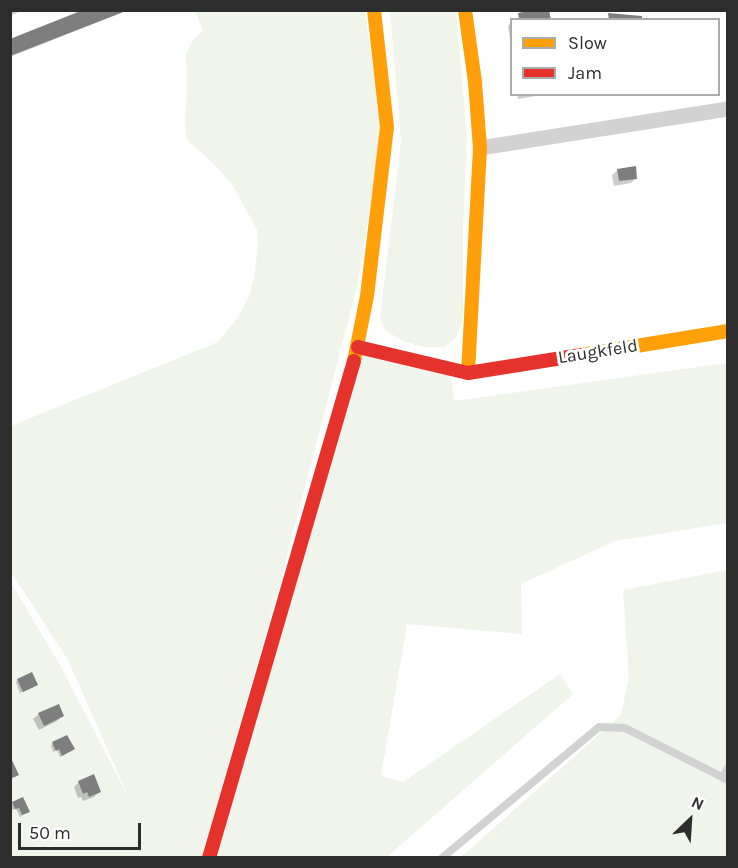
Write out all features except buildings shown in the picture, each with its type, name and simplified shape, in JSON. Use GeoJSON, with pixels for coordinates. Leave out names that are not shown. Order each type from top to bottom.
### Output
{"type":"FeatureCollection","features":[{"type":"Feature","properties":{"kind":"main road"},"geometry":{"type":"LineString","coordinates":[[209,858],[358,346],[367,296],[387,128],[374,10]]}},
{"type":"Feature","properties":{"kind":"main road"},"geometry":{"type":"LineString","coordinates":[[465,10],[475,82],[480,148],[468,373]]}},
{"type":"Feature","properties":{"kind":"main road","name":"Laugkfeld"},"geometry":{"type":"LineString","coordinates":[[358,346],[468,373],[728,331]]}},
{"type":"Feature","properties":{"kind":"street"},"geometry":{"type":"LineString","coordinates":[[480,148],[728,109]]}},
{"type":"Feature","properties":{"kind":"lane"},"geometry":{"type":"LineString","coordinates":[[442,858],[599,727],[625,728],[725,779],[728,768]]}},
{"type":"Feature","properties":{"kind":"shaded area"},"geometry":{"type":"Polygon","coordinates":[[[195,11],[365,11],[382,130],[358,283],[280,583],[202,857],[11,857],[10,581],[60,665],[130,800],[68,660],[11,572],[11,426],[218,342],[237,319],[250,294],[254,276],[258,248],[257,229],[231,183],[187,140],[185,124],[186,53],[194,39],[203,31],[195,11]]]}},
{"type":"Feature","properties":{"kind":"shaded area"},"geometry":{"type":"Polygon","coordinates":[[[390,11],[456,11],[467,136],[463,229],[463,320],[456,337],[445,347],[423,347],[403,341],[385,330],[380,318],[401,141],[390,11]]]}},
{"type":"Feature","properties":{"kind":"shaded area"},"geometry":{"type":"Polygon","coordinates":[[[363,353],[451,371],[454,401],[727,363],[727,523],[615,541],[521,584],[522,634],[407,624],[381,776],[403,782],[560,674],[573,694],[387,857],[216,858],[363,353]]]}},
{"type":"Feature","properties":{"kind":"shaded area"},"geometry":{"type":"Polygon","coordinates":[[[727,570],[727,857],[460,858],[621,715],[629,677],[623,590],[727,570]]]}},
{"type":"Feature","properties":{"kind":"traffic: slow"},"geometry":{"type":"LineString","coordinates":[[354,361],[367,296],[387,127],[374,10]]}},
{"type":"Feature","properties":{"kind":"traffic: slow"},"geometry":{"type":"LineString","coordinates":[[465,10],[475,82],[480,148],[468,373]]}},
{"type":"Feature","properties":{"kind":"traffic: slow"},"geometry":{"type":"LineString","coordinates":[[581,355],[728,331]]}},
{"type":"Feature","properties":{"kind":"traffic: jam"},"geometry":{"type":"LineString","coordinates":[[358,347],[468,373],[581,355]]}},
{"type":"Feature","properties":{"kind":"traffic: jam"},"geometry":{"type":"LineString","coordinates":[[209,858],[354,361]]}}]}
